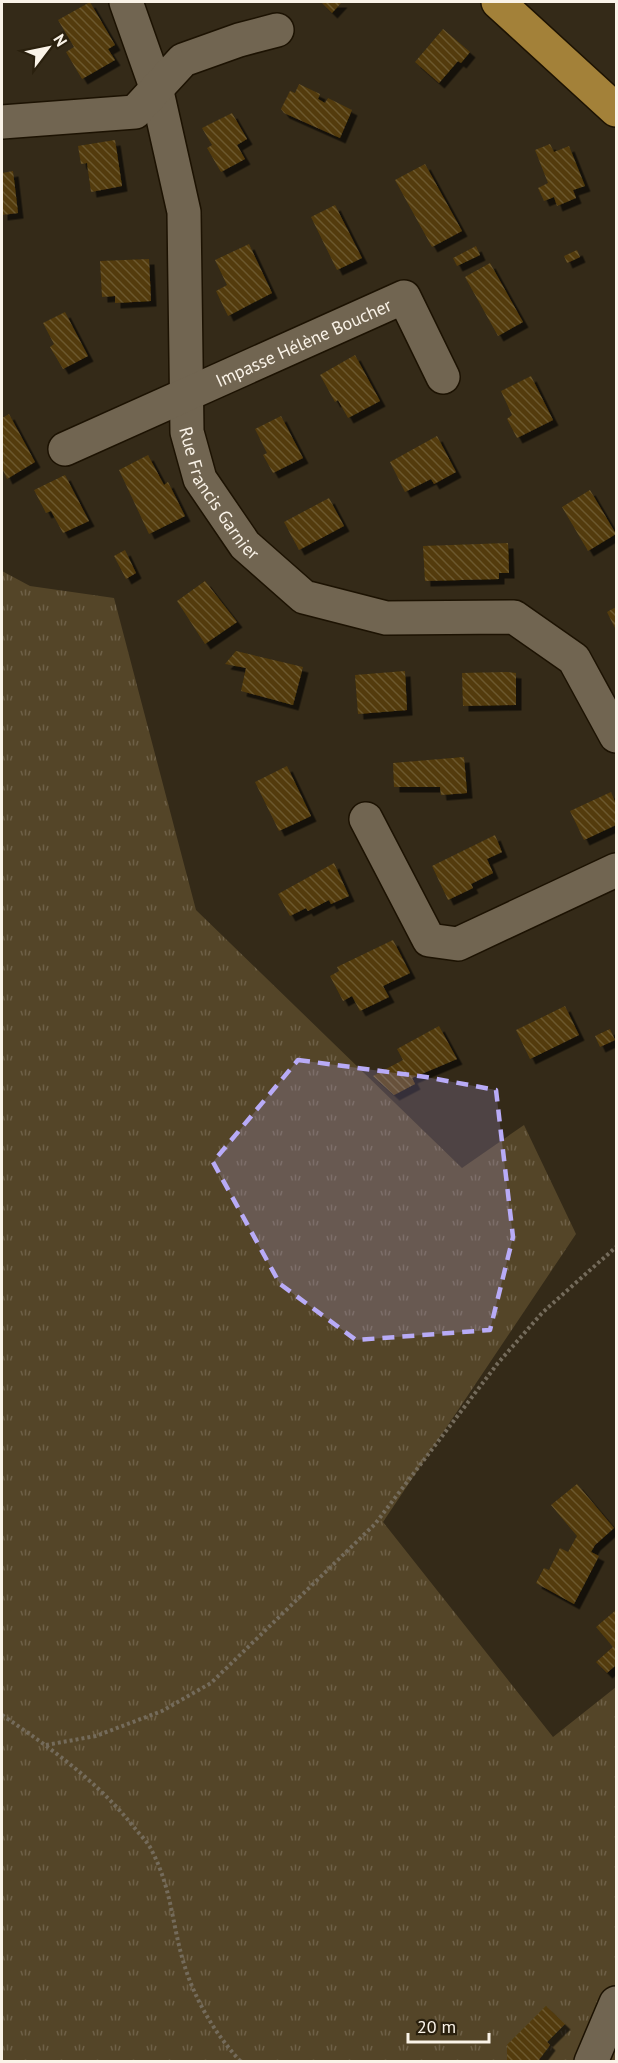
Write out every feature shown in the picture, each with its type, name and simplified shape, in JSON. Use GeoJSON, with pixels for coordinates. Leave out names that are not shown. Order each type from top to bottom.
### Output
{"type":"FeatureCollection","features":[{"type":"Feature","properties":{"kind":"main road"},"geometry":{"type":"LineString","coordinates":[[498,2],[616,110]]}},
{"type":"Feature","properties":{"kind":"street","name":"Rue Francis Garnier"},"geometry":{"type":"LineString","coordinates":[[126,2],[156,87],[184,212],[187,432],[200,478],[245,545],[304,597],[386,618],[514,617],[574,659],[613,720]]}},
{"type":"Feature","properties":{"kind":"street"},"geometry":{"type":"LineString","coordinates":[[2,122],[135,112],[183,60],[239,40],[277,30]]}},
{"type":"Feature","properties":{"kind":"street","name":"Impasse Hélène Boucher"},"geometry":{"type":"LineString","coordinates":[[186,395],[404,297],[443,377]]}},
{"type":"Feature","properties":{"kind":"street"},"geometry":{"type":"LineString","coordinates":[[65,449],[186,395]]}},
{"type":"Feature","properties":{"kind":"street"},"geometry":{"type":"LineString","coordinates":[[366,819],[429,940],[458,944],[616,870]]}},
{"type":"Feature","properties":{"kind":"street"},"geometry":{"type":"LineString","coordinates":[[591,2061],[616,2002]]}},
{"type":"Feature","properties":{"kind":"path"},"geometry":{"type":"LineString","coordinates":[[46,1745],[96,1736],[162,1711],[211,1683],[375,1524],[498,1363],[542,1313],[616,1247]]}},
{"type":"Feature","properties":{"kind":"path"},"geometry":{"type":"LineString","coordinates":[[2,1714],[86,1776],[123,1813],[151,1848],[169,1890],[184,1964],[201,2006],[225,2045],[241,2061]]}},
{"type":"Feature","properties":{"kind":"highlighted area"},"geometry":{"type":"Polygon","coordinates":[[[298,1060],[426,1077],[496,1090],[513,1237],[490,1330],[356,1340],[280,1284],[213,1162],[298,1060]]]}},
{"type":"Feature","properties":{"kind":"green space"},"geometry":{"type":"Polygon","coordinates":[[[2,571],[30,586],[114,598],[196,910],[462,1168],[524,1125],[576,1234],[383,1522],[553,1737],[616,1687],[616,2061],[2,2061],[2,571]]]}},
{"type":"Feature","properties":{"kind":"building"},"geometry":{"type":"Polygon","coordinates":[[[90,2],[115,45],[108,49],[115,60],[82,79],[66,52],[74,47],[58,20],[90,2]]]}},
{"type":"Feature","properties":{"kind":"building"},"geometry":{"type":"Polygon","coordinates":[[[321,2],[342,2],[332,13],[321,2]]]}},
{"type":"Feature","properties":{"kind":"building"},"geometry":{"type":"Polygon","coordinates":[[[443,29],[470,52],[461,63],[458,61],[439,83],[415,62],[443,29]]]}},
{"type":"Feature","properties":{"kind":"building"},"geometry":{"type":"Polygon","coordinates":[[[299,84],[320,94],[318,99],[325,103],[328,98],[352,110],[340,138],[284,113],[281,109],[290,91],[295,93],[299,84]]]}},
{"type":"Feature","properties":{"kind":"building"},"geometry":{"type":"Polygon","coordinates":[[[232,113],[247,139],[237,145],[245,159],[221,172],[207,148],[212,145],[202,128],[232,113]]]}},
{"type":"Feature","properties":{"kind":"building"},"geometry":{"type":"Polygon","coordinates":[[[115,140],[122,186],[91,192],[87,163],[81,164],[78,146],[115,140]]]}},
{"type":"Feature","properties":{"kind":"building"},"geometry":{"type":"Polygon","coordinates":[[[550,144],[554,152],[569,146],[585,186],[573,190],[576,198],[557,206],[554,197],[544,201],[538,188],[548,183],[535,150],[550,144]]]}},
{"type":"Feature","properties":{"kind":"building"},"geometry":{"type":"Polygon","coordinates":[[[425,164],[462,231],[432,247],[395,180],[425,164]]]}},
{"type":"Feature","properties":{"kind":"building"},"geometry":{"type":"Polygon","coordinates":[[[13,171],[18,213],[2,215],[2,173],[13,171]]]}},
{"type":"Feature","properties":{"kind":"building"},"geometry":{"type":"Polygon","coordinates":[[[335,205],[362,258],[337,270],[311,217],[335,205]]]}},
{"type":"Feature","properties":{"kind":"building"},"geometry":{"type":"Polygon","coordinates":[[[249,244],[272,293],[228,316],[216,291],[227,285],[215,260],[249,244]]]}},
{"type":"Feature","properties":{"kind":"building"},"geometry":{"type":"Polygon","coordinates":[[[476,246],[480,255],[457,266],[453,258],[476,246]]]}},
{"type":"Feature","properties":{"kind":"building"},"geometry":{"type":"Polygon","coordinates":[[[577,250],[580,257],[567,263],[564,256],[577,250]]]}},
{"type":"Feature","properties":{"kind":"building"},"geometry":{"type":"Polygon","coordinates":[[[149,259],[151,301],[115,303],[115,296],[102,297],[100,261],[149,259]]]}},
{"type":"Feature","properties":{"kind":"building"},"geometry":{"type":"Polygon","coordinates":[[[490,263],[523,322],[498,336],[465,277],[490,263]]]}},
{"type":"Feature","properties":{"kind":"building"},"geometry":{"type":"Polygon","coordinates":[[[65,312],[88,356],[63,369],[50,347],[54,344],[43,323],[65,312]]]}},
{"type":"Feature","properties":{"kind":"building"},"geometry":{"type":"Polygon","coordinates":[[[355,355],[380,401],[348,418],[338,400],[335,402],[320,375],[355,355]]]}},
{"type":"Feature","properties":{"kind":"building"},"geometry":{"type":"Polygon","coordinates":[[[531,376],[553,420],[517,438],[507,419],[512,415],[501,391],[531,376]]]}},
{"type":"Feature","properties":{"kind":"building"},"geometry":{"type":"Polygon","coordinates":[[[9,414],[35,462],[7,479],[2,468],[2,418],[9,414]]]}},
{"type":"Feature","properties":{"kind":"building"},"geometry":{"type":"Polygon","coordinates":[[[281,416],[303,458],[273,473],[263,455],[267,453],[255,429],[281,416]]]}},
{"type":"Feature","properties":{"kind":"building"},"geometry":{"type":"Polygon","coordinates":[[[437,436],[456,472],[434,484],[431,479],[405,492],[390,462],[437,436]]]}},
{"type":"Feature","properties":{"kind":"building"},"geometry":{"type":"Polygon","coordinates":[[[148,455],[164,485],[168,482],[185,516],[149,534],[119,470],[148,455]]]}},
{"type":"Feature","properties":{"kind":"building"},"geometry":{"type":"Polygon","coordinates":[[[65,475],[89,521],[63,533],[51,511],[46,513],[34,490],[65,475]]]}},
{"type":"Feature","properties":{"kind":"building"},"geometry":{"type":"Polygon","coordinates":[[[590,490],[616,534],[588,551],[562,507],[590,490]]]}},
{"type":"Feature","properties":{"kind":"building"},"geometry":{"type":"Polygon","coordinates":[[[329,498],[344,526],[299,550],[284,522],[329,498]]]}},
{"type":"Feature","properties":{"kind":"building"},"geometry":{"type":"Polygon","coordinates":[[[508,543],[509,573],[499,573],[499,579],[425,581],[423,546],[508,543]]]}},
{"type":"Feature","properties":{"kind":"building"},"geometry":{"type":"Polygon","coordinates":[[[125,550],[136,573],[126,579],[114,556],[125,550]]]}},
{"type":"Feature","properties":{"kind":"building"},"geometry":{"type":"Polygon","coordinates":[[[205,581],[237,622],[205,644],[177,601],[205,581]]]}},
{"type":"Feature","properties":{"kind":"building"},"geometry":{"type":"Polygon","coordinates":[[[616,607],[616,630],[607,612],[616,607]]]}},
{"type":"Feature","properties":{"kind":"building"},"geometry":{"type":"Polygon","coordinates":[[[236,651],[303,667],[293,705],[241,691],[246,668],[225,664],[236,651]]]}},
{"type":"Feature","properties":{"kind":"building"},"geometry":{"type":"Polygon","coordinates":[[[405,671],[407,710],[358,714],[355,675],[405,671]]]}},
{"type":"Feature","properties":{"kind":"building"},"geometry":{"type":"Polygon","coordinates":[[[462,673],[516,673],[516,705],[463,706],[462,673]]]}},
{"type":"Feature","properties":{"kind":"building"},"geometry":{"type":"Polygon","coordinates":[[[464,757],[467,793],[441,795],[440,787],[394,787],[393,763],[464,757]]]}},
{"type":"Feature","properties":{"kind":"building"},"geometry":{"type":"Polygon","coordinates":[[[287,766],[311,816],[279,831],[255,782],[287,766]]]}},
{"type":"Feature","properties":{"kind":"building"},"geometry":{"type":"Polygon","coordinates":[[[611,792],[616,804],[616,825],[584,840],[570,811],[611,792]]]}},
{"type":"Feature","properties":{"kind":"building"},"geometry":{"type":"Polygon","coordinates":[[[495,835],[502,852],[487,859],[493,873],[471,884],[473,888],[448,900],[432,866],[495,835]]]}},
{"type":"Feature","properties":{"kind":"building"},"geometry":{"type":"Polygon","coordinates":[[[334,863],[349,896],[331,904],[329,900],[308,911],[306,908],[290,916],[278,894],[334,863]]]}},
{"type":"Feature","properties":{"kind":"building"},"geometry":{"type":"Polygon","coordinates":[[[393,940],[410,973],[383,986],[389,997],[360,1011],[352,996],[343,1001],[330,976],[339,971],[337,967],[393,940]]]}},
{"type":"Feature","properties":{"kind":"building"},"geometry":{"type":"Polygon","coordinates":[[[565,1006],[579,1035],[530,1059],[516,1030],[565,1006]]]}},
{"type":"Feature","properties":{"kind":"building"},"geometry":{"type":"Polygon","coordinates":[[[439,1026],[457,1059],[412,1078],[415,1084],[394,1095],[373,1076],[403,1060],[397,1049],[439,1026]]]}},
{"type":"Feature","properties":{"kind":"building"},"geometry":{"type":"Polygon","coordinates":[[[610,1029],[615,1040],[600,1047],[595,1036],[610,1029]]]}},
{"type":"Feature","properties":{"kind":"building"},"geometry":{"type":"Polygon","coordinates":[[[577,1484],[614,1528],[595,1545],[591,1552],[599,1556],[574,1604],[536,1583],[544,1568],[549,1570],[560,1548],[568,1552],[577,1536],[551,1505],[577,1484]]]}},
{"type":"Feature","properties":{"kind":"building"},"geometry":{"type":"Polygon","coordinates":[[[616,1610],[616,1665],[607,1673],[596,1662],[613,1647],[596,1627],[616,1610]]]}},
{"type":"Feature","properties":{"kind":"building"},"geometry":{"type":"Polygon","coordinates":[[[546,2006],[565,2024],[547,2042],[550,2045],[538,2061],[507,2061],[507,2045],[546,2006]]]}}]}
